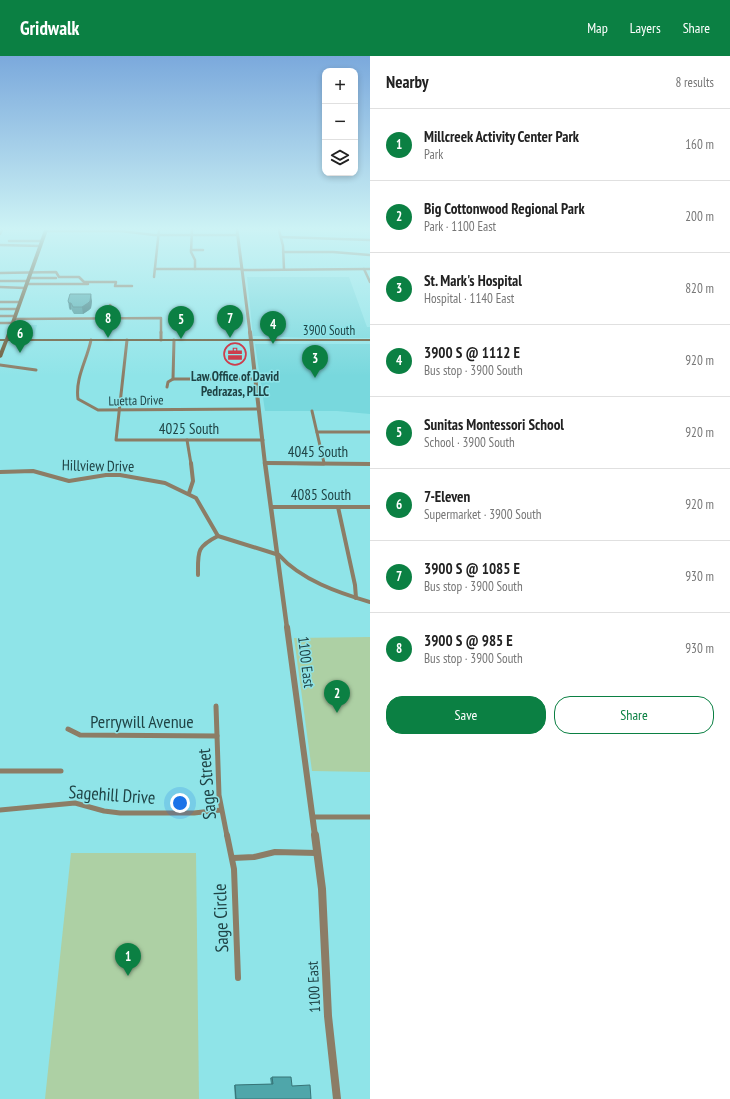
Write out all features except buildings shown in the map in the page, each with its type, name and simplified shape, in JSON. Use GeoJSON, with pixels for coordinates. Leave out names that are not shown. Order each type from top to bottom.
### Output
{"type":"FeatureCollection","features":[{"type":"Feature","properties":{"kind":"main road"},"geometry":{"type":"LineString","coordinates":[[0,357],[29,279]]}},
{"type":"Feature","properties":{"kind":"main road","name":"3900 South"},"geometry":{"type":"LineString","coordinates":[[0,340],[370,340]]}},
{"type":"Feature","properties":{"kind":"street"},"geometry":{"type":"LineString","coordinates":[[0,287],[52,279]]}},
{"type":"Feature","properties":{"kind":"street"},"geometry":{"type":"LineString","coordinates":[[81,279],[84,282],[116,282],[115,286],[132,286]]}},
{"type":"Feature","properties":{"kind":"street","name":"1100 East"},"geometry":{"type":"LineString","coordinates":[[243,279],[258,409],[279,555],[318,853],[324,907],[328,1016],[337,1099]]}},
{"type":"Feature","properties":{"kind":"street"},"geometry":{"type":"LineString","coordinates":[[0,281],[27,283],[105,284]]}},
{"type":"Feature","properties":{"kind":"street"},"geometry":{"type":"LineString","coordinates":[[0,302],[20,302]]}},
{"type":"Feature","properties":{"kind":"street"},"geometry":{"type":"LineString","coordinates":[[110,305],[113,308],[111,318]]}},
{"type":"Feature","properties":{"kind":"street"},"geometry":{"type":"LineString","coordinates":[[0,309],[18,309]]}},
{"type":"Feature","properties":{"kind":"street"},"geometry":{"type":"LineString","coordinates":[[0,316],[14,319],[161,318],[161,340]]}},
{"type":"Feature","properties":{"kind":"street"},"geometry":{"type":"LineString","coordinates":[[0,323],[14,319]]}},
{"type":"Feature","properties":{"kind":"street","name":"Luetta Drive"},"geometry":{"type":"LineString","coordinates":[[91,340],[89,351],[83,362],[77,392],[78,399],[98,410],[258,409]]}},
{"type":"Feature","properties":{"kind":"street"},"geometry":{"type":"LineString","coordinates":[[119,411],[127,340]]}},
{"type":"Feature","properties":{"kind":"street"},"geometry":{"type":"LineString","coordinates":[[168,387],[168,382],[172,378],[174,340]]}},
{"type":"Feature","properties":{"kind":"street"},"geometry":{"type":"LineString","coordinates":[[0,365],[36,370]]}},
{"type":"Feature","properties":{"kind":"street"},"geometry":{"type":"LineString","coordinates":[[172,378],[255,379]]}},
{"type":"Feature","properties":{"kind":"street","name":"4025 South"},"geometry":{"type":"LineString","coordinates":[[119,411],[116,440],[263,440]]}},
{"type":"Feature","properties":{"kind":"street"},"geometry":{"type":"LineString","coordinates":[[312,412],[324,463]]}},
{"type":"Feature","properties":{"kind":"street"},"geometry":{"type":"LineString","coordinates":[[317,432],[370,432]]}},
{"type":"Feature","properties":{"kind":"street"},"geometry":{"type":"LineString","coordinates":[[187,440],[188,453],[192,463],[193,487],[189,493]]}},
{"type":"Feature","properties":{"kind":"street","name":"4045 South"},"geometry":{"type":"LineString","coordinates":[[266,463],[370,464]]}},
{"type":"Feature","properties":{"kind":"street","name":"Hillview Drive"},"geometry":{"type":"LineString","coordinates":[[0,472],[33,471],[69,481],[106,475],[120,475],[159,482],[189,493],[196,498],[218,536]]}},
{"type":"Feature","properties":{"kind":"street","name":"4085 South"},"geometry":{"type":"LineString","coordinates":[[272,507],[370,507]]}},
{"type":"Feature","properties":{"kind":"street"},"geometry":{"type":"LineString","coordinates":[[338,507],[355,585],[356,598]]}},
{"type":"Feature","properties":{"kind":"street"},"geometry":{"type":"LineString","coordinates":[[198,575],[198,548],[203,543],[218,536],[226,540],[279,555],[286,563],[319,583],[370,602]]}},
{"type":"Feature","properties":{"kind":"street","name":"Sage Street"},"geometry":{"type":"LineString","coordinates":[[216,706],[219,795],[232,858]]}},
{"type":"Feature","properties":{"kind":"street","name":"Perrywill Avenue"},"geometry":{"type":"LineString","coordinates":[[68,729],[80,735],[217,736]]}},
{"type":"Feature","properties":{"kind":"street"},"geometry":{"type":"LineString","coordinates":[[0,771],[61,771]]}},
{"type":"Feature","properties":{"kind":"street","name":"Sagehill Drive"},"geometry":{"type":"LineString","coordinates":[[0,810],[75,804],[83,804],[104,811],[120,813],[204,812],[221,810]]}},
{"type":"Feature","properties":{"kind":"street"},"geometry":{"type":"LineString","coordinates":[[313,817],[370,817]]}},
{"type":"Feature","properties":{"kind":"street"},"geometry":{"type":"LineString","coordinates":[[232,858],[254,857],[275,852],[318,853]]}},
{"type":"Feature","properties":{"kind":"street","name":"Sage Circle"},"geometry":{"type":"LineString","coordinates":[[232,858],[234,869],[238,978]]}},
{"type":"Feature","properties":{"kind":"shaded area"},"geometry":{"type":"Polygon","coordinates":[[[247,279],[350,279],[367,327],[370,327],[370,338],[253,336],[247,279]]]}},
{"type":"Feature","properties":{"kind":"shaded area"},"geometry":{"type":"Polygon","coordinates":[[[18,325],[37,325],[34,336],[13,335],[18,325]]]}},
{"type":"Feature","properties":{"kind":"shaded area"},"geometry":{"type":"Polygon","coordinates":[[[255,344],[370,344],[370,414],[337,411],[265,411],[255,344]]]}},
{"type":"Feature","properties":{"kind":"green space"},"geometry":{"type":"Polygon","coordinates":[[[370,637],[370,772],[312,771],[294,638],[370,637]]]}},
{"type":"Feature","properties":{"kind":"green space"},"geometry":{"type":"Polygon","coordinates":[[[71,853],[196,853],[199,1099],[45,1099],[71,853]]]}},
{"type":"Feature","properties":{"kind":"place","name":"3900 S @ 985 E"},"geometry":{"type":"Point","coordinates":[108,338]}},
{"type":"Feature","properties":{"kind":"place","name":"3900 S @ 1085 E"},"geometry":{"type":"Point","coordinates":[230,338]}},
{"type":"Feature","properties":{"kind":"place","name":"Sunitas Montessori School"},"geometry":{"type":"Point","coordinates":[181,339]}},
{"type":"Feature","properties":{"kind":"place","name":"3900 S @ 1112 E"},"geometry":{"type":"Point","coordinates":[273,344]}},
{"type":"Feature","properties":{"kind":"place","name":"7-Eleven"},"geometry":{"type":"Point","coordinates":[20,353]}},
{"type":"Feature","properties":{"kind":"place","name":"Law Office of David Pedrazas, PLLC"},"geometry":{"type":"Point","coordinates":[235,354]}},
{"type":"Feature","properties":{"kind":"place","name":"St. Mark's Hospital"},"geometry":{"type":"Point","coordinates":[315,378]}},
{"type":"Feature","properties":{"kind":"place","name":"Big Cottonwood Regional Park"},"geometry":{"type":"Point","coordinates":[337,713]}},
{"type":"Feature","properties":{"kind":"place","name":"Millcreek Activity Center Park"},"geometry":{"type":"Point","coordinates":[128,976]}}]}
